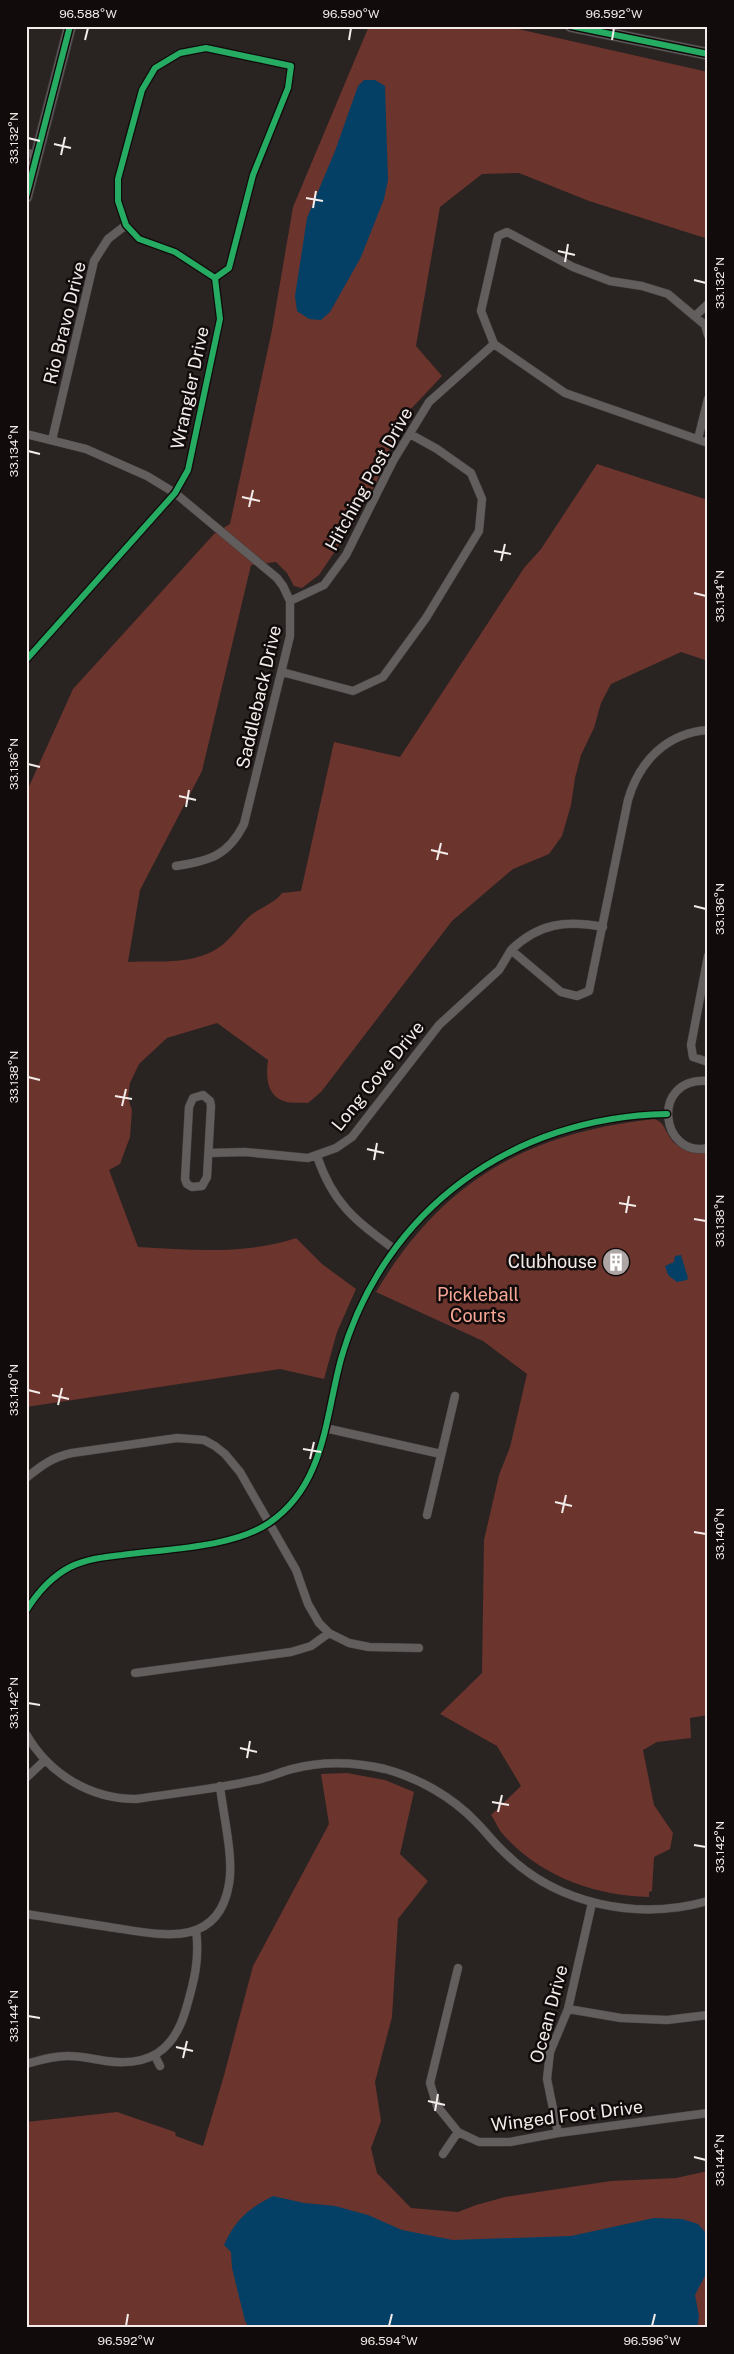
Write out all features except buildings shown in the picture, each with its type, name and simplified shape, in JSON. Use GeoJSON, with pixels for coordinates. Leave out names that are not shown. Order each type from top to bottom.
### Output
{"type":"FeatureCollection","features":[{"type":"Feature","properties":{"kind":"main road"},"geometry":{"type":"LineString","coordinates":[[26,198],[31,154],[70,26]]}},
{"type":"Feature","properties":{"kind":"main road"},"geometry":{"type":"LineString","coordinates":[[571,26],[708,54]]}},
{"type":"Feature","properties":{"kind":"street"},"geometry":{"type":"LineString","coordinates":[[206,48],[291,66],[288,88],[253,174],[229,268],[215,278],[175,252],[139,239],[126,225],[118,201],[118,179],[142,90],[155,68],[180,53],[206,48]]}},
{"type":"Feature","properties":{"kind":"street","name":"Rio Bravo Drive"},"geometry":{"type":"LineString","coordinates":[[52,440],[94,261],[108,239],[126,225]]}},
{"type":"Feature","properties":{"kind":"street"},"geometry":{"type":"LineString","coordinates":[[708,335],[705,325],[668,294],[642,286],[610,281],[573,266],[507,232],[498,236],[481,311],[494,344],[565,393],[708,443]]}},
{"type":"Feature","properties":{"kind":"street","name":"Wrangler Drive"},"geometry":{"type":"LineString","coordinates":[[26,660],[175,493],[188,470],[220,319],[215,278]]}},
{"type":"Feature","properties":{"kind":"street"},"geometry":{"type":"LineString","coordinates":[[695,316],[708,304]]}},
{"type":"Feature","properties":{"kind":"street","name":"Hitching Post Drive"},"geometry":{"type":"LineString","coordinates":[[290,601],[324,585],[346,555],[393,461],[429,402],[494,344]]}},
{"type":"Feature","properties":{"kind":"street"},"geometry":{"type":"LineString","coordinates":[[698,439],[708,400]]}},
{"type":"Feature","properties":{"kind":"street","name":"Saddleback Drive"},"geometry":{"type":"LineString","coordinates":[[26,434],[52,440],[111,459],[175,493],[277,578],[290,601],[291,624],[282,672],[247,811],[238,834],[231,844],[210,859],[176,866]]}},
{"type":"Feature","properties":{"kind":"street"},"geometry":{"type":"LineString","coordinates":[[282,672],[353,691],[382,676],[426,618],[479,531],[482,499],[471,473],[437,448],[410,434]]}},
{"type":"Feature","properties":{"kind":"street"},"geometry":{"type":"LineString","coordinates":[[511,950],[561,992],[577,996],[589,991],[628,800],[637,775],[655,752],[670,741],[686,734],[708,730]]}},
{"type":"Feature","properties":{"kind":"street","name":"Long Cove Drive"},"geometry":{"type":"LineString","coordinates":[[209,1153],[245,1152],[299,1158],[318,1156],[345,1143],[352,1137],[439,1024],[499,970],[511,950],[528,936],[554,925],[582,923],[603,927]]}},
{"type":"Feature","properties":{"kind":"street"},"geometry":{"type":"LineString","coordinates":[[708,956],[691,1045],[693,1057],[708,1062]]}},
{"type":"Feature","properties":{"kind":"street"},"geometry":{"type":"LineString","coordinates":[[708,1082],[698,1081],[680,1088],[673,1095],[667,1114],[669,1125],[674,1135],[682,1143],[692,1148],[708,1148]]}},
{"type":"Feature","properties":{"kind":"street"},"geometry":{"type":"LineString","coordinates":[[203,1095],[210,1101],[209,1153],[206,1182],[198,1188],[187,1184],[185,1179],[190,1101],[203,1095]]}},
{"type":"Feature","properties":{"kind":"street"},"geometry":{"type":"LineString","coordinates":[[26,1611],[46,1584],[78,1563],[218,1542],[242,1535],[269,1523],[287,1508],[314,1468],[341,1362],[352,1327],[370,1288],[394,1249],[433,1206],[470,1174],[509,1152],[546,1135],[571,1127],[624,1117],[667,1114]]}},
{"type":"Feature","properties":{"kind":"street"},"geometry":{"type":"LineString","coordinates":[[318,1156],[330,1189],[339,1202],[360,1223],[394,1249]]}},
{"type":"Feature","properties":{"kind":"street"},"geometry":{"type":"LineString","coordinates":[[427,1515],[455,1396]]}},
{"type":"Feature","properties":{"kind":"street"},"geometry":{"type":"LineString","coordinates":[[325,1428],[441,1454]]}},
{"type":"Feature","properties":{"kind":"street"},"geometry":{"type":"LineString","coordinates":[[26,1478],[46,1462],[58,1456],[177,1438],[204,1440],[215,1446],[233,1462],[296,1570],[313,1614],[329,1633],[348,1643],[360,1646],[419,1648]]}},
{"type":"Feature","properties":{"kind":"street"},"geometry":{"type":"LineString","coordinates":[[135,1673],[291,1652],[311,1646],[329,1633]]}},
{"type":"Feature","properties":{"kind":"street"},"geometry":{"type":"LineString","coordinates":[[26,1734],[44,1761],[80,1786],[124,1799],[256,1780],[292,1769],[323,1764],[354,1764],[399,1773],[449,1798],[475,1821],[505,1854],[540,1879],[592,1903],[611,1907],[648,1910],[678,1908],[708,1901]]}},
{"type":"Feature","properties":{"kind":"street"},"geometry":{"type":"LineString","coordinates":[[26,1778],[44,1761]]}},
{"type":"Feature","properties":{"kind":"street"},"geometry":{"type":"LineString","coordinates":[[26,1914],[161,1935],[186,1934],[211,1921],[226,1897],[229,1884],[230,1862],[220,1786]]}},
{"type":"Feature","properties":{"kind":"street","name":"Ocean Drive"},"geometry":{"type":"LineString","coordinates":[[558,2133],[547,2079],[550,2052],[568,2009],[592,1903]]}},
{"type":"Feature","properties":{"kind":"street"},"geometry":{"type":"LineString","coordinates":[[26,2064],[61,2057],[134,2062],[155,2056],[173,2040],[183,2020],[198,1965],[196,1930]]}},
{"type":"Feature","properties":{"kind":"street","name":"Winged Foot Drive"},"geometry":{"type":"LineString","coordinates":[[458,1968],[430,2083],[437,2106],[458,2132],[479,2142],[510,2142],[558,2133],[708,2113]]}},
{"type":"Feature","properties":{"kind":"street"},"geometry":{"type":"LineString","coordinates":[[568,2009],[621,2018],[667,2020],[708,2015]]}},
{"type":"Feature","properties":{"kind":"street"},"geometry":{"type":"LineString","coordinates":[[155,2056],[160,2066]]}},
{"type":"Feature","properties":{"kind":"street"},"geometry":{"type":"LineString","coordinates":[[443,2154],[458,2132]]}},
{"type":"Feature","properties":{"kind":"green space"},"geometry":{"type":"Polygon","coordinates":[[[369,26],[505,26],[708,72],[708,239],[589,201],[519,173],[482,174],[440,207],[416,346],[442,376],[410,410],[398,430],[377,481],[356,520],[319,575],[302,588],[294,586],[287,573],[276,562],[251,565],[202,771],[140,890],[128,962],[185,960],[207,954],[223,944],[251,915],[276,900],[282,893],[301,891],[334,742],[400,757],[524,568],[541,549],[597,464],[708,500],[708,661],[681,652],[611,684],[601,703],[594,728],[581,755],[571,805],[562,836],[549,854],[513,869],[452,921],[321,1092],[308,1103],[284,1101],[278,1098],[270,1089],[267,1078],[268,1060],[217,1023],[167,1038],[139,1064],[130,1083],[128,1098],[132,1110],[130,1137],[120,1164],[109,1170],[138,1247],[198,1250],[238,1249],[258,1247],[296,1238],[322,1264],[356,1289],[337,1332],[324,1379],[280,1369],[26,1407],[26,793],[73,689],[214,534],[230,524],[272,330],[293,207],[369,26]]]}},
{"type":"Feature","properties":{"kind":"green space","name":"Pickleball Courts"},"geometry":{"type":"Polygon","coordinates":[[[654,1119],[662,1124],[672,1141],[676,1144],[691,1151],[708,1152],[708,1715],[690,1718],[691,1738],[657,1742],[643,1750],[654,1805],[673,1833],[670,1849],[654,1857],[652,1891],[649,1892],[649,1897],[628,1896],[608,1892],[568,1880],[549,1871],[515,1847],[501,1832],[491,1815],[521,1786],[497,1746],[440,1714],[482,1673],[484,1540],[499,1475],[510,1447],[527,1374],[483,1341],[376,1292],[402,1253],[429,1220],[459,1192],[492,1169],[528,1151],[566,1136],[608,1126],[654,1119]]]}},
{"type":"Feature","properties":{"kind":"green space"},"geometry":{"type":"Polygon","coordinates":[[[347,1773],[385,1780],[414,1792],[400,1854],[428,1881],[398,1919],[392,2017],[375,2082],[381,2121],[371,2148],[377,2173],[411,2208],[458,2212],[505,2197],[611,2181],[676,2178],[708,2171],[708,2328],[26,2328],[26,2122],[117,2112],[175,2132],[176,2136],[203,2146],[253,1966],[329,1824],[321,1774],[347,1773]]]}},
{"type":"Feature","properties":{"kind":"water"},"geometry":{"type":"Polygon","coordinates":[[[364,80],[375,80],[385,86],[388,180],[384,199],[361,257],[330,312],[321,320],[309,319],[297,311],[295,296],[307,218],[335,151],[358,86],[364,80]]]}},
{"type":"Feature","properties":{"kind":"water"},"geometry":{"type":"Polygon","coordinates":[[[681,1255],[688,1278],[687,1280],[677,1282],[668,1275],[665,1266],[674,1262],[675,1256],[681,1255]]]}},
{"type":"Feature","properties":{"kind":"water"},"geometry":{"type":"Polygon","coordinates":[[[273,2196],[304,2203],[335,2206],[368,2215],[402,2230],[453,2240],[571,2236],[654,2218],[682,2219],[698,2224],[708,2235],[708,2270],[695,2295],[699,2316],[697,2328],[249,2328],[245,2321],[232,2268],[231,2252],[224,2245],[233,2228],[250,2210],[273,2196]]]}},
{"type":"Feature","properties":{"kind":"cycle path"},"geometry":{"type":"LineString","coordinates":[[26,197],[70,26]]}},
{"type":"Feature","properties":{"kind":"cycle path"},"geometry":{"type":"LineString","coordinates":[[571,26],[708,54]]}},
{"type":"Feature","properties":{"kind":"cycle path"},"geometry":{"type":"LineString","coordinates":[[26,660],[175,493],[188,470],[220,319],[215,278],[175,252],[139,239],[126,225],[118,201],[118,179],[142,90],[155,68],[180,53],[206,48],[291,66],[288,88],[253,175],[229,268],[215,278]]}},
{"type":"Feature","properties":{"kind":"cycle path"},"geometry":{"type":"LineString","coordinates":[[26,1611],[51,1581],[63,1571],[76,1564],[102,1558],[218,1543],[237,1538],[269,1523],[288,1507],[302,1490],[312,1470],[326,1427],[341,1359],[361,1306],[388,1258],[422,1216],[462,1181],[508,1153],[557,1132],[611,1119],[667,1114]]}},
{"type":"Feature","properties":{"kind":"place","name":"Clubhouse"},"geometry":{"type":"Point","coordinates":[616,1262]}}]}
